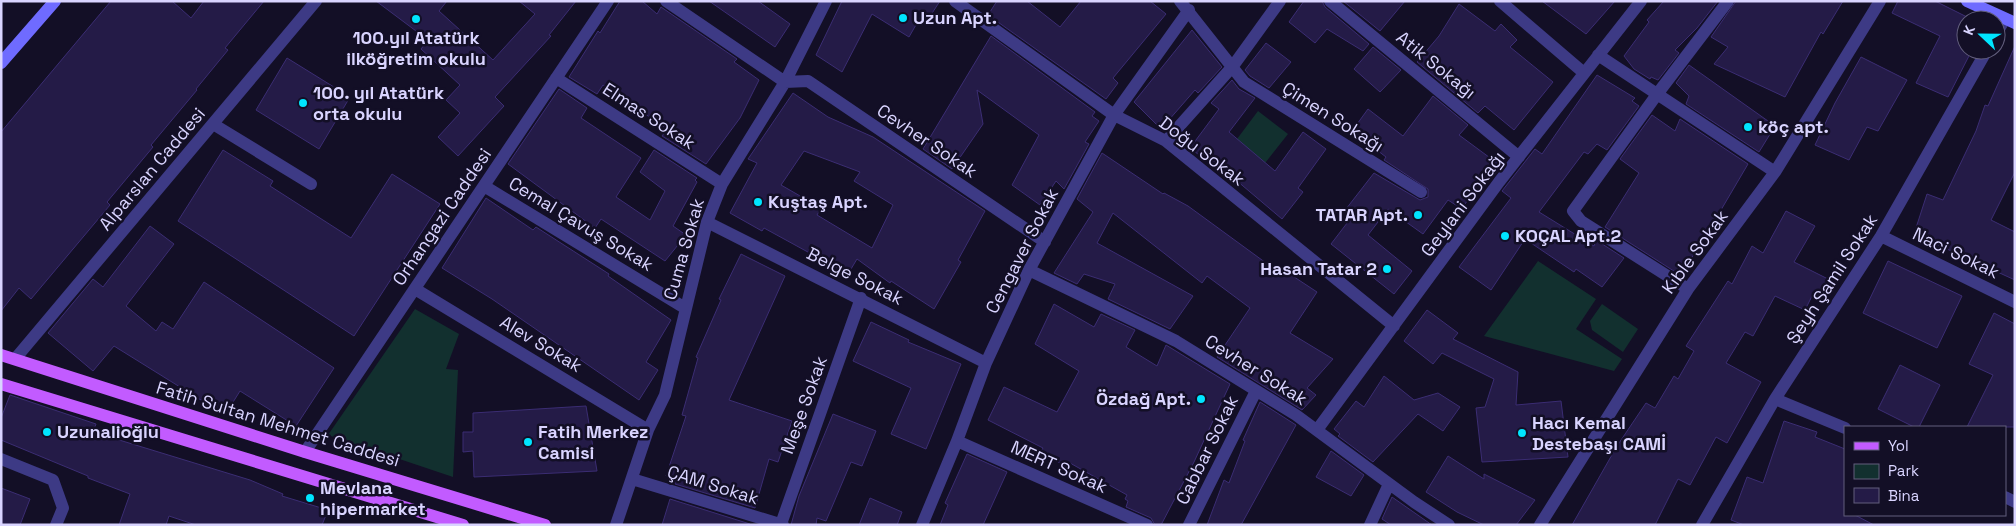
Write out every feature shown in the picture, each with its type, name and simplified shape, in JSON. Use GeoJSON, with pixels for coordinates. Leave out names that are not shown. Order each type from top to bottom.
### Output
{"type":"FeatureCollection","features":[{"type":"Feature","properties":{"kind":"main road","name":"Fatih Sultan Mehmet Caddesi"},"geometry":{"type":"LineString","coordinates":[[1,355],[305,452],[545,525]]}},
{"type":"Feature","properties":{"kind":"main road"},"geometry":{"type":"LineString","coordinates":[[1,384],[463,525]]}},
{"type":"Feature","properties":{"kind":"street"},"geometry":{"type":"LineString","coordinates":[[1,63],[55,1]]}},
{"type":"Feature","properties":{"kind":"street","name":"Alparslan Caddesi"},"geometry":{"type":"LineString","coordinates":[[15,360],[316,1]]}},
{"type":"Feature","properties":{"kind":"street","name":"Orhangazi Caddesi"},"geometry":{"type":"LineString","coordinates":[[305,452],[608,1]]}},
{"type":"Feature","properties":{"kind":"street"},"geometry":{"type":"LineString","coordinates":[[666,1],[785,82]]}},
{"type":"Feature","properties":{"kind":"street","name":"Cuma Sokak"},"geometry":{"type":"LineString","coordinates":[[616,525],[648,430],[665,395],[706,222],[722,184],[785,82],[826,1]]}},
{"type":"Feature","properties":{"kind":"street","name":"Doğu Sokak"},"geometry":{"type":"LineString","coordinates":[[955,1],[1114,115],[1166,141],[1394,326]]}},
{"type":"Feature","properties":{"kind":"street"},"geometry":{"type":"LineString","coordinates":[[1166,141],[1233,66],[1280,1]]}},
{"type":"Feature","properties":{"kind":"street","name":"Atik Sokağı"},"geometry":{"type":"LineString","coordinates":[[1330,1],[1519,157]]}},
{"type":"Feature","properties":{"kind":"street"},"geometry":{"type":"LineString","coordinates":[[1500,1],[1584,74]]}},
{"type":"Feature","properties":{"kind":"street","name":"Geylani Sokağı"},"geometry":{"type":"LineString","coordinates":[[1317,430],[1519,157],[1641,1]]}},
{"type":"Feature","properties":{"kind":"street"},"geometry":{"type":"LineString","coordinates":[[1688,289],[1581,221],[1574,211],[1658,93],[1728,1]]}},
{"type":"Feature","properties":{"kind":"street","name":"Kıble Sokak"},"geometry":{"type":"LineString","coordinates":[[1540,525],[1688,289],[1775,172],[1880,1]]}},
{"type":"Feature","properties":{"kind":"street"},"geometry":{"type":"LineString","coordinates":[[1967,1],[2010,21]]}},
{"type":"Feature","properties":{"kind":"street","name":"Cengaver Sokak"},"geometry":{"type":"LineString","coordinates":[[922,525],[957,441],[986,362],[1029,270],[1114,115],[1184,6]]}},
{"type":"Feature","properties":{"kind":"street","name":"Çimen Sokağı"},"geometry":{"type":"LineString","coordinates":[[1184,6],[1244,82],[1422,192]]}},
{"type":"Feature","properties":{"kind":"street"},"geometry":{"type":"LineString","coordinates":[[1598,56],[1658,93],[1775,172]]}},
{"type":"Feature","properties":{"kind":"street","name":"Şeyh Şamil Sokak"},"geometry":{"type":"LineString","coordinates":[[1702,525],[1775,399],[1881,236],[1981,60]]}},
{"type":"Feature","properties":{"kind":"street","name":"Elmas Sokak"},"geometry":{"type":"LineString","coordinates":[[556,78],[722,184]]}},
{"type":"Feature","properties":{"kind":"street","name":"Cevher Sokak"},"geometry":{"type":"LineString","coordinates":[[785,82],[808,82],[1045,242]]}},
{"type":"Feature","properties":{"kind":"street"},"geometry":{"type":"LineString","coordinates":[[213,124],[311,184]]}},
{"type":"Feature","properties":{"kind":"street","name":"Cemal Çavuş Sokak"},"geometry":{"type":"LineString","coordinates":[[484,186],[685,308]]}},
{"type":"Feature","properties":{"kind":"street","name":"Belge Sokak"},"geometry":{"type":"LineString","coordinates":[[706,222],[986,362]]}},
{"type":"Feature","properties":{"kind":"street","name":"Naci Sokak"},"geometry":{"type":"LineString","coordinates":[[1881,236],[2015,302]]}},
{"type":"Feature","properties":{"kind":"street","name":"Cevher Sokak"},"geometry":{"type":"LineString","coordinates":[[1029,270],[1176,341],[1317,430],[1389,484],[1449,525]]}},
{"type":"Feature","properties":{"kind":"street","name":"Alev Sokak"},"geometry":{"type":"LineString","coordinates":[[415,289],[648,430]]}},
{"type":"Feature","properties":{"kind":"street","name":"Meşe Sokak"},"geometry":{"type":"LineString","coordinates":[[782,524],[861,298]]}},
{"type":"Feature","properties":{"kind":"street","name":"Cabbar Sokak"},"geometry":{"type":"LineString","coordinates":[[1189,525],[1256,391]]}},
{"type":"Feature","properties":{"kind":"street"},"geometry":{"type":"LineString","coordinates":[[1775,399],[1844,428]]}},
{"type":"Feature","properties":{"kind":"street","name":"MERT Sokak"},"geometry":{"type":"LineString","coordinates":[[957,441],[1147,525]]}},
{"type":"Feature","properties":{"kind":"street"},"geometry":{"type":"LineString","coordinates":[[1,459],[53,480],[63,508],[56,525]]}},
{"type":"Feature","properties":{"kind":"street","name":"ÇAM Sokak"},"geometry":{"type":"LineString","coordinates":[[632,479],[782,524]]}},
{"type":"Feature","properties":{"kind":"street"},"geometry":{"type":"LineString","coordinates":[[1370,525],[1389,484]]}},
{"type":"Feature","properties":{"kind":"green space"},"geometry":{"type":"Polygon","coordinates":[[[1258,111],[1288,134],[1262,167],[1234,143],[1258,111]]]}},
{"type":"Feature","properties":{"kind":"green space"},"geometry":{"type":"Polygon","coordinates":[[[1538,261],[1596,299],[1576,329],[1622,359],[1614,371],[1484,336],[1538,261]]]}},
{"type":"Feature","properties":{"kind":"green space"},"geometry":{"type":"Polygon","coordinates":[[[1602,304],[1638,329],[1623,352],[1592,330],[1590,321],[1602,304]]]}},
{"type":"Feature","properties":{"kind":"green space"},"geometry":{"type":"Polygon","coordinates":[[[415,309],[459,334],[446,369],[458,370],[453,477],[328,435],[415,309]]]}},
{"type":"Feature","properties":{"kind":"building"},"geometry":{"type":"Polygon","coordinates":[[[111,1],[172,1],[191,18],[204,1],[264,1],[225,48],[228,50],[197,90],[151,145],[153,147],[107,202],[110,205],[31,299],[19,288],[1,311],[1,132],[111,1]]]}},
{"type":"Feature","properties":{"kind":"building"},"geometry":{"type":"Polygon","coordinates":[[[376,1],[447,1],[439,11],[493,60],[535,14],[519,1],[576,1],[549,35],[551,36],[495,97],[504,106],[458,156],[438,137],[460,113],[446,100],[460,85],[421,49],[428,40],[376,1]]]}},
{"type":"Feature","properties":{"kind":"building"},"geometry":{"type":"Polygon","coordinates":[[[620,1],[642,1],[657,14],[661,7],[737,59],[734,62],[759,80],[740,118],[706,164],[662,136],[667,129],[603,85],[597,94],[569,77],[598,31],[600,33],[620,1]]]}},
{"type":"Feature","properties":{"kind":"building"},"geometry":{"type":"Polygon","coordinates":[[[709,1],[758,1],[790,24],[775,47],[709,1]]]}},
{"type":"Feature","properties":{"kind":"building"},"geometry":{"type":"Polygon","coordinates":[[[842,1],[940,1],[927,21],[921,16],[909,37],[872,14],[842,72],[816,55],[842,1]]]}},
{"type":"Feature","properties":{"kind":"building"},"geometry":{"type":"Polygon","coordinates":[[[997,1],[1027,1],[1060,27],[1081,1],[1150,1],[1166,14],[1113,78],[1118,83],[1106,99],[988,15],[997,1]]]}},
{"type":"Feature","properties":{"kind":"building"},"geometry":{"type":"Polygon","coordinates":[[[1304,1],[1322,1],[1325,7],[1369,44],[1363,51],[1327,29],[1315,43],[1289,22],[1304,1]]]}},
{"type":"Feature","properties":{"kind":"building"},"geometry":{"type":"Polygon","coordinates":[[[1343,1],[1405,1],[1380,31],[1343,1]]]}},
{"type":"Feature","properties":{"kind":"building"},"geometry":{"type":"Polygon","coordinates":[[[1542,1],[1615,1],[1586,34],[1542,1]]]}},
{"type":"Feature","properties":{"kind":"building"},"geometry":{"type":"Polygon","coordinates":[[[1664,1],[1718,1],[1697,28],[1675,50],[1679,53],[1658,80],[1651,77],[1650,79],[1634,69],[1624,56],[1649,22],[1647,20],[1664,1]]]}},
{"type":"Feature","properties":{"kind":"building"},"geometry":{"type":"Polygon","coordinates":[[[1736,1],[1843,1],[1823,34],[1821,32],[1785,97],[1714,64],[1728,47],[1711,37],[1736,1]]]}},
{"type":"Feature","properties":{"kind":"building"},"geometry":{"type":"Polygon","coordinates":[[[1898,1],[1935,1],[1956,12],[1956,60],[1967,60],[1948,97],[1916,83],[1940,36],[1892,13],[1898,1]]]}},
{"type":"Feature","properties":{"kind":"building"},"geometry":{"type":"Polygon","coordinates":[[[1459,4],[1495,31],[1501,24],[1517,40],[1510,47],[1553,82],[1514,130],[1485,106],[1478,113],[1417,62],[1439,36],[1459,4]]]}},
{"type":"Feature","properties":{"kind":"building"},"geometry":{"type":"Polygon","coordinates":[[[1192,30],[1222,67],[1198,93],[1195,90],[1161,129],[1134,102],[1192,30]]]}},
{"type":"Feature","properties":{"kind":"building"},"geometry":{"type":"Polygon","coordinates":[[[991,36],[1095,112],[1092,116],[1099,121],[1085,142],[1089,144],[1064,189],[1056,181],[1040,205],[1012,185],[1039,135],[977,90],[983,124],[952,169],[923,149],[991,36]]]}},
{"type":"Feature","properties":{"kind":"building"},"geometry":{"type":"Polygon","coordinates":[[[1266,43],[1291,62],[1269,88],[1250,76],[1245,70],[1266,43]]]}},
{"type":"Feature","properties":{"kind":"building"},"geometry":{"type":"Polygon","coordinates":[[[2015,46],[2015,172],[1991,220],[2015,232],[2015,280],[1914,234],[1927,194],[1943,200],[1976,131],[1985,105],[1988,106],[2015,46]]]}},
{"type":"Feature","properties":{"kind":"building"},"geometry":{"type":"Polygon","coordinates":[[[1373,47],[1401,70],[1380,92],[1354,69],[1373,47]]]}},
{"type":"Feature","properties":{"kind":"building"},"geometry":{"type":"Polygon","coordinates":[[[1861,57],[1907,80],[1878,131],[1867,127],[1849,160],[1815,145],[1835,103],[1861,57]]]}},
{"type":"Feature","properties":{"kind":"building","name":"100. yıl Atatürk orta okulu"},"geometry":{"type":"Polygon","coordinates":[[[287,58],[350,97],[319,149],[256,110],[287,58]]]}},
{"type":"Feature","properties":{"kind":"building"},"geometry":{"type":"Polygon","coordinates":[[[1689,65],[1775,126],[1759,152],[1686,104],[1689,96],[1676,83],[1689,65]]]}},
{"type":"Feature","properties":{"kind":"building"},"geometry":{"type":"Polygon","coordinates":[[[1597,75],[1635,98],[1632,101],[1639,106],[1607,150],[1597,144],[1588,154],[1584,152],[1539,212],[1594,246],[1596,240],[1624,258],[1602,287],[1576,269],[1574,272],[1525,239],[1491,290],[1459,267],[1511,198],[1502,191],[1535,149],[1542,154],[1597,75]]]}},
{"type":"Feature","properties":{"kind":"building"},"geometry":{"type":"Polygon","coordinates":[[[1232,80],[1239,89],[1255,98],[1229,132],[1275,171],[1303,132],[1326,149],[1298,188],[1303,192],[1282,219],[1210,158],[1207,161],[1190,148],[1219,109],[1211,103],[1232,80]]]}},
{"type":"Feature","properties":{"kind":"building"},"geometry":{"type":"Polygon","coordinates":[[[559,89],[587,108],[581,118],[641,158],[616,197],[650,220],[665,191],[640,172],[654,150],[697,178],[695,180],[697,182],[673,226],[686,235],[665,261],[601,219],[595,228],[508,164],[559,89]]]}},
{"type":"Feature","properties":{"kind":"building"},"geometry":{"type":"Polygon","coordinates":[[[793,93],[828,117],[873,137],[985,211],[958,260],[961,262],[934,309],[891,281],[890,283],[857,259],[848,274],[764,228],[762,231],[730,213],[757,163],[748,159],[793,93]],[[804,151],[781,185],[821,208],[817,215],[872,248],[893,205],[854,181],[860,172],[804,151]]]}},
{"type":"Feature","properties":{"kind":"building"},"geometry":{"type":"Polygon","coordinates":[[[1433,96],[1468,125],[1459,135],[1501,166],[1489,182],[1482,177],[1462,209],[1448,200],[1423,234],[1388,209],[1368,235],[1412,271],[1394,294],[1331,244],[1354,214],[1346,209],[1374,173],[1420,200],[1428,197],[1428,189],[1384,160],[1386,157],[1352,131],[1368,109],[1403,136],[1433,96]]]}},
{"type":"Feature","properties":{"kind":"building"},"geometry":{"type":"Polygon","coordinates":[[[1652,115],[1675,131],[1680,119],[1748,164],[1701,244],[1680,275],[1605,227],[1639,173],[1620,159],[1652,115]]]}},
{"type":"Feature","properties":{"kind":"building"},"geometry":{"type":"Polygon","coordinates":[[[223,150],[273,181],[270,186],[351,238],[392,174],[440,204],[354,336],[178,221],[223,150]]]}},
{"type":"Feature","properties":{"kind":"building"},"geometry":{"type":"Polygon","coordinates":[[[1102,153],[1163,194],[1188,206],[1277,271],[1279,267],[1317,292],[1290,333],[1333,359],[1307,388],[1316,395],[1302,410],[1217,357],[1250,308],[1207,276],[1202,283],[1113,213],[1097,243],[1193,296],[1170,329],[1108,299],[1115,284],[1084,274],[1077,284],[1054,273],[1093,212],[1077,199],[1102,153]]]}},
{"type":"Feature","properties":{"kind":"building"},"geometry":{"type":"Polygon","coordinates":[[[486,198],[533,230],[536,227],[609,274],[608,276],[671,320],[646,362],[658,370],[639,400],[492,299],[442,268],[486,198]]]}},
{"type":"Feature","properties":{"kind":"building"},"geometry":{"type":"Polygon","coordinates":[[[1786,211],[1815,226],[1794,262],[1830,280],[1822,293],[1815,290],[1805,310],[1775,296],[1753,336],[1745,332],[1726,363],[1761,382],[1727,443],[1716,437],[1690,485],[1678,479],[1655,525],[1572,525],[1617,446],[1646,403],[1655,408],[1674,376],[1678,379],[1694,351],[1686,346],[1728,281],[1732,284],[1752,246],[1763,253],[1786,211]]]}},
{"type":"Feature","properties":{"kind":"building"},"geometry":{"type":"Polygon","coordinates":[[[150,226],[174,244],[126,306],[156,331],[162,322],[173,329],[204,282],[334,368],[296,426],[240,391],[225,415],[114,346],[93,371],[48,333],[93,279],[103,287],[150,226]]]}},
{"type":"Feature","properties":{"kind":"building"},"geometry":{"type":"Polygon","coordinates":[[[741,254],[785,276],[729,400],[792,421],[778,462],[769,459],[755,508],[675,484],[676,479],[666,476],[686,416],[682,415],[698,358],[696,357],[721,300],[719,299],[741,254]]]}},
{"type":"Feature","properties":{"kind":"building"},"geometry":{"type":"Polygon","coordinates":[[[1888,261],[1962,296],[1937,348],[1863,313],[1888,261]]]}},
{"type":"Feature","properties":{"kind":"building"},"geometry":{"type":"Polygon","coordinates":[[[1054,304],[1094,327],[1101,314],[1135,330],[1126,347],[1157,366],[1166,345],[1230,384],[1194,462],[1161,525],[1155,525],[1151,518],[1126,507],[1128,501],[1125,499],[1127,495],[1070,463],[1068,467],[1040,453],[1043,448],[988,420],[1004,387],[1057,412],[1079,371],[1035,344],[1054,304]]]}},
{"type":"Feature","properties":{"kind":"building"},"geometry":{"type":"Polygon","coordinates":[[[1427,310],[1458,333],[1453,339],[1518,372],[1516,405],[1561,401],[1568,457],[1482,462],[1476,408],[1485,407],[1494,379],[1442,353],[1433,364],[1404,341],[1427,310]]]}},
{"type":"Feature","properties":{"kind":"building"},"geometry":{"type":"Polygon","coordinates":[[[1994,313],[2015,324],[2015,427],[1968,426],[1993,375],[1969,364],[1994,313]]]}},
{"type":"Feature","properties":{"kind":"building"},"geometry":{"type":"Polygon","coordinates":[[[871,322],[909,340],[908,342],[961,364],[926,449],[891,434],[911,388],[853,361],[871,322]]]}},
{"type":"Feature","properties":{"kind":"building"},"geometry":{"type":"Polygon","coordinates":[[[1900,365],[1940,385],[1920,426],[1912,426],[1878,409],[1900,365]]]}},
{"type":"Feature","properties":{"kind":"building"},"geometry":{"type":"Polygon","coordinates":[[[1384,376],[1414,400],[1438,393],[1460,407],[1443,431],[1418,414],[1373,462],[1338,436],[1340,434],[1334,429],[1356,401],[1364,407],[1384,376]]]}},
{"type":"Feature","properties":{"kind":"building"},"geometry":{"type":"Polygon","coordinates":[[[10,395],[96,424],[93,432],[250,480],[283,494],[282,496],[328,510],[322,525],[196,525],[169,516],[166,525],[119,525],[130,494],[1,440],[1,418],[10,395]]]}},
{"type":"Feature","properties":{"kind":"building"},"geometry":{"type":"Polygon","coordinates":[[[1260,402],[1296,425],[1241,525],[1207,525],[1224,480],[1229,483],[1245,441],[1243,440],[1260,402]]]}},
{"type":"Feature","properties":{"kind":"building","name":"Fatih Merkez Camisi"},"geometry":{"type":"Polygon","coordinates":[[[586,406],[597,471],[474,477],[473,451],[463,452],[463,432],[473,432],[473,413],[586,406]]]}},
{"type":"Feature","properties":{"kind":"building"},"geometry":{"type":"Polygon","coordinates":[[[833,414],[876,431],[862,466],[851,462],[826,521],[817,518],[816,525],[791,525],[799,496],[833,414]]]}},
{"type":"Feature","properties":{"kind":"building"},"geometry":{"type":"Polygon","coordinates":[[[1784,421],[1817,432],[1815,437],[1844,449],[1844,516],[1857,516],[1874,525],[1744,525],[1731,520],[1747,477],[1763,483],[1784,421]]]}},
{"type":"Feature","properties":{"kind":"building"},"geometry":{"type":"Polygon","coordinates":[[[1331,451],[1364,475],[1351,496],[1316,477],[1331,451]]]}},
{"type":"Feature","properties":{"kind":"building"},"geometry":{"type":"Polygon","coordinates":[[[967,454],[1007,472],[983,525],[940,525],[948,505],[945,503],[967,454]]]}},
{"type":"Feature","properties":{"kind":"building"},"geometry":{"type":"Polygon","coordinates":[[[1448,456],[1484,479],[1484,474],[1535,500],[1516,525],[1484,525],[1457,512],[1426,492],[1448,456]]]}},
{"type":"Feature","properties":{"kind":"building"},"geometry":{"type":"Polygon","coordinates":[[[1,488],[30,499],[20,525],[1,525],[1,488]]]}},
{"type":"Feature","properties":{"kind":"building"},"geometry":{"type":"Polygon","coordinates":[[[1392,497],[1432,525],[1391,525],[1382,519],[1392,497]]]}},
{"type":"Feature","properties":{"kind":"building"},"geometry":{"type":"Polygon","coordinates":[[[870,498],[902,512],[897,525],[859,525],[870,498]]]}},
{"type":"Feature","properties":{"kind":"building"},"geometry":{"type":"Polygon","coordinates":[[[670,499],[750,524],[750,525],[662,525],[670,499]]]}},
{"type":"Feature","properties":{"kind":"place","name":"Uzun Apt."},"geometry":{"type":"Point","coordinates":[903,18]}},
{"type":"Feature","properties":{"kind":"place","name":"100.yıl Atatürk ilköğretim okulu"},"geometry":{"type":"Point","coordinates":[416,19]}},
{"type":"Feature","properties":{"kind":"place","name":"100. yıl Atatürk orta okulu"},"geometry":{"type":"Point","coordinates":[303,103]}},
{"type":"Feature","properties":{"kind":"place","name":"köç apt."},"geometry":{"type":"Point","coordinates":[1748,127]}},
{"type":"Feature","properties":{"kind":"place","name":"Kuştaş Apt."},"geometry":{"type":"Point","coordinates":[758,202]}},
{"type":"Feature","properties":{"kind":"place","name":"TATAR Apt."},"geometry":{"type":"Point","coordinates":[1418,215]}},
{"type":"Feature","properties":{"kind":"place","name":"KOÇAL Apt.2"},"geometry":{"type":"Point","coordinates":[1505,236]}},
{"type":"Feature","properties":{"kind":"place","name":"Hasan Tatar 2"},"geometry":{"type":"Point","coordinates":[1387,269]}},
{"type":"Feature","properties":{"kind":"place","name":"Özdağ Apt."},"geometry":{"type":"Point","coordinates":[1201,399]}},
{"type":"Feature","properties":{"kind":"place","name":"Uzunalioğlu"},"geometry":{"type":"Point","coordinates":[47,432]}},
{"type":"Feature","properties":{"kind":"place","name":"Hacı Kemal Destebaşı CAMİ"},"geometry":{"type":"Point","coordinates":[1522,433]}},
{"type":"Feature","properties":{"kind":"place","name":"Fatih Merkez Camisi"},"geometry":{"type":"Point","coordinates":[528,442]}},
{"type":"Feature","properties":{"kind":"place","name":"Mevlana hipermarket"},"geometry":{"type":"Point","coordinates":[310,498]}}]}
